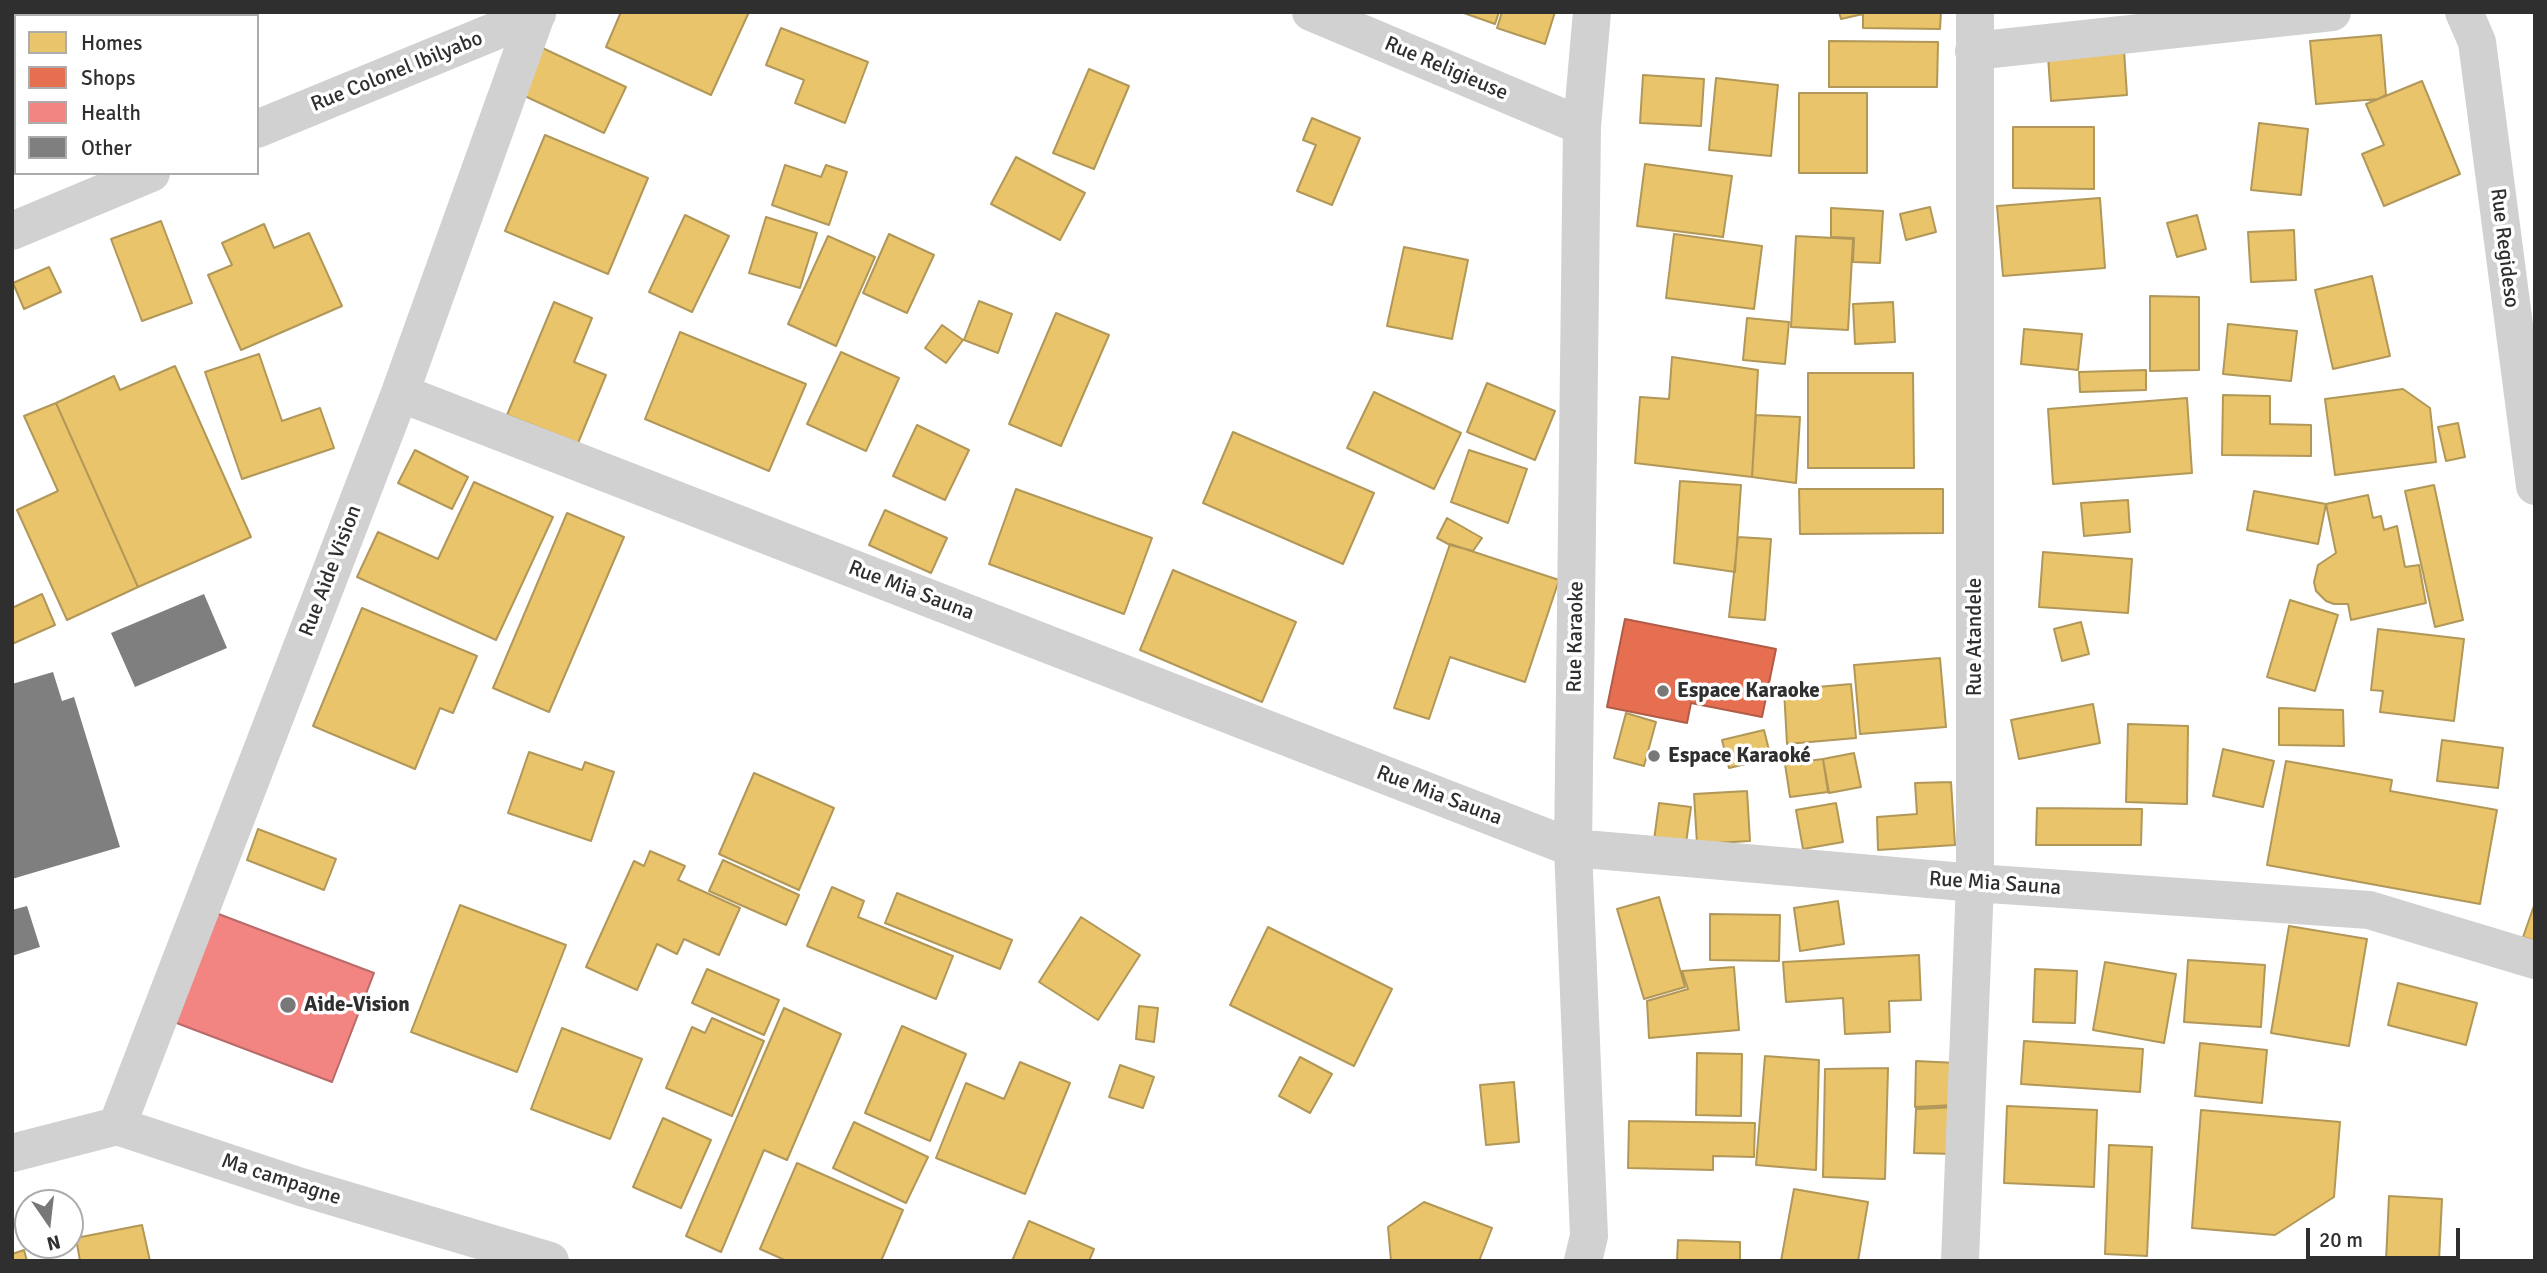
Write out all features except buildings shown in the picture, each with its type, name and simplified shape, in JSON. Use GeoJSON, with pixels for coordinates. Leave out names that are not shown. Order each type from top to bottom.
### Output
{"type":"FeatureCollection","features":[{"type":"Feature","properties":{"kind":"street","name":"Rue Religieuse"},"geometry":{"type":"LineString","coordinates":[[1311,12],[1582,126]]}},
{"type":"Feature","properties":{"kind":"street","name":"Rue Karaoke"},"geometry":{"type":"LineString","coordinates":[[1584,1261],[1589,1236],[1573,848],[1582,126],[1592,12]]}},
{"type":"Feature","properties":{"kind":"street","name":"Rue Atandele"},"geometry":{"type":"LineString","coordinates":[[1960,1261],[1975,883],[1975,12]]}},
{"type":"Feature","properties":{"kind":"street"},"geometry":{"type":"LineString","coordinates":[[1974,51],[2332,12]]}},
{"type":"Feature","properties":{"kind":"street","name":"Rue Regideso"},"geometry":{"type":"LineString","coordinates":[[2464,12],[2477,42],[2535,486]]}},
{"type":"Feature","properties":{"kind":"street","name":"Rue Colonel Ibilyabo"},"geometry":{"type":"LineString","coordinates":[[259,128],[537,13]]}},
{"type":"Feature","properties":{"kind":"street","name":"Rue Aide Vision"},"geometry":{"type":"LineString","coordinates":[[117,1126],[400,393],[537,13]]}},
{"type":"Feature","properties":{"kind":"street"},"geometry":{"type":"LineString","coordinates":[[12,230],[146,175]]}},
{"type":"Feature","properties":{"kind":"street","name":"Rue Mia Sauna"},"geometry":{"type":"LineString","coordinates":[[400,393],[1573,848],[1975,883],[2369,910],[2535,960]]}},
{"type":"Feature","properties":{"kind":"street"},"geometry":{"type":"LineString","coordinates":[[12,1153],[117,1126]]}},
{"type":"Feature","properties":{"kind":"street","name":"Ma campagne"},"geometry":{"type":"LineString","coordinates":[[117,1126],[301,1187],[550,1261]]}},
{"type":"Feature","properties":{"kind":"place","name":"Espace Karaoke"},"geometry":{"type":"Point","coordinates":[1663,691]}},
{"type":"Feature","properties":{"kind":"place","name":"Espace Karaoké"},"geometry":{"type":"Point","coordinates":[1654,756]}},
{"type":"Feature","properties":{"kind":"place","name":"Aide-Vision"},"geometry":{"type":"Point","coordinates":[288,1005]}}]}
